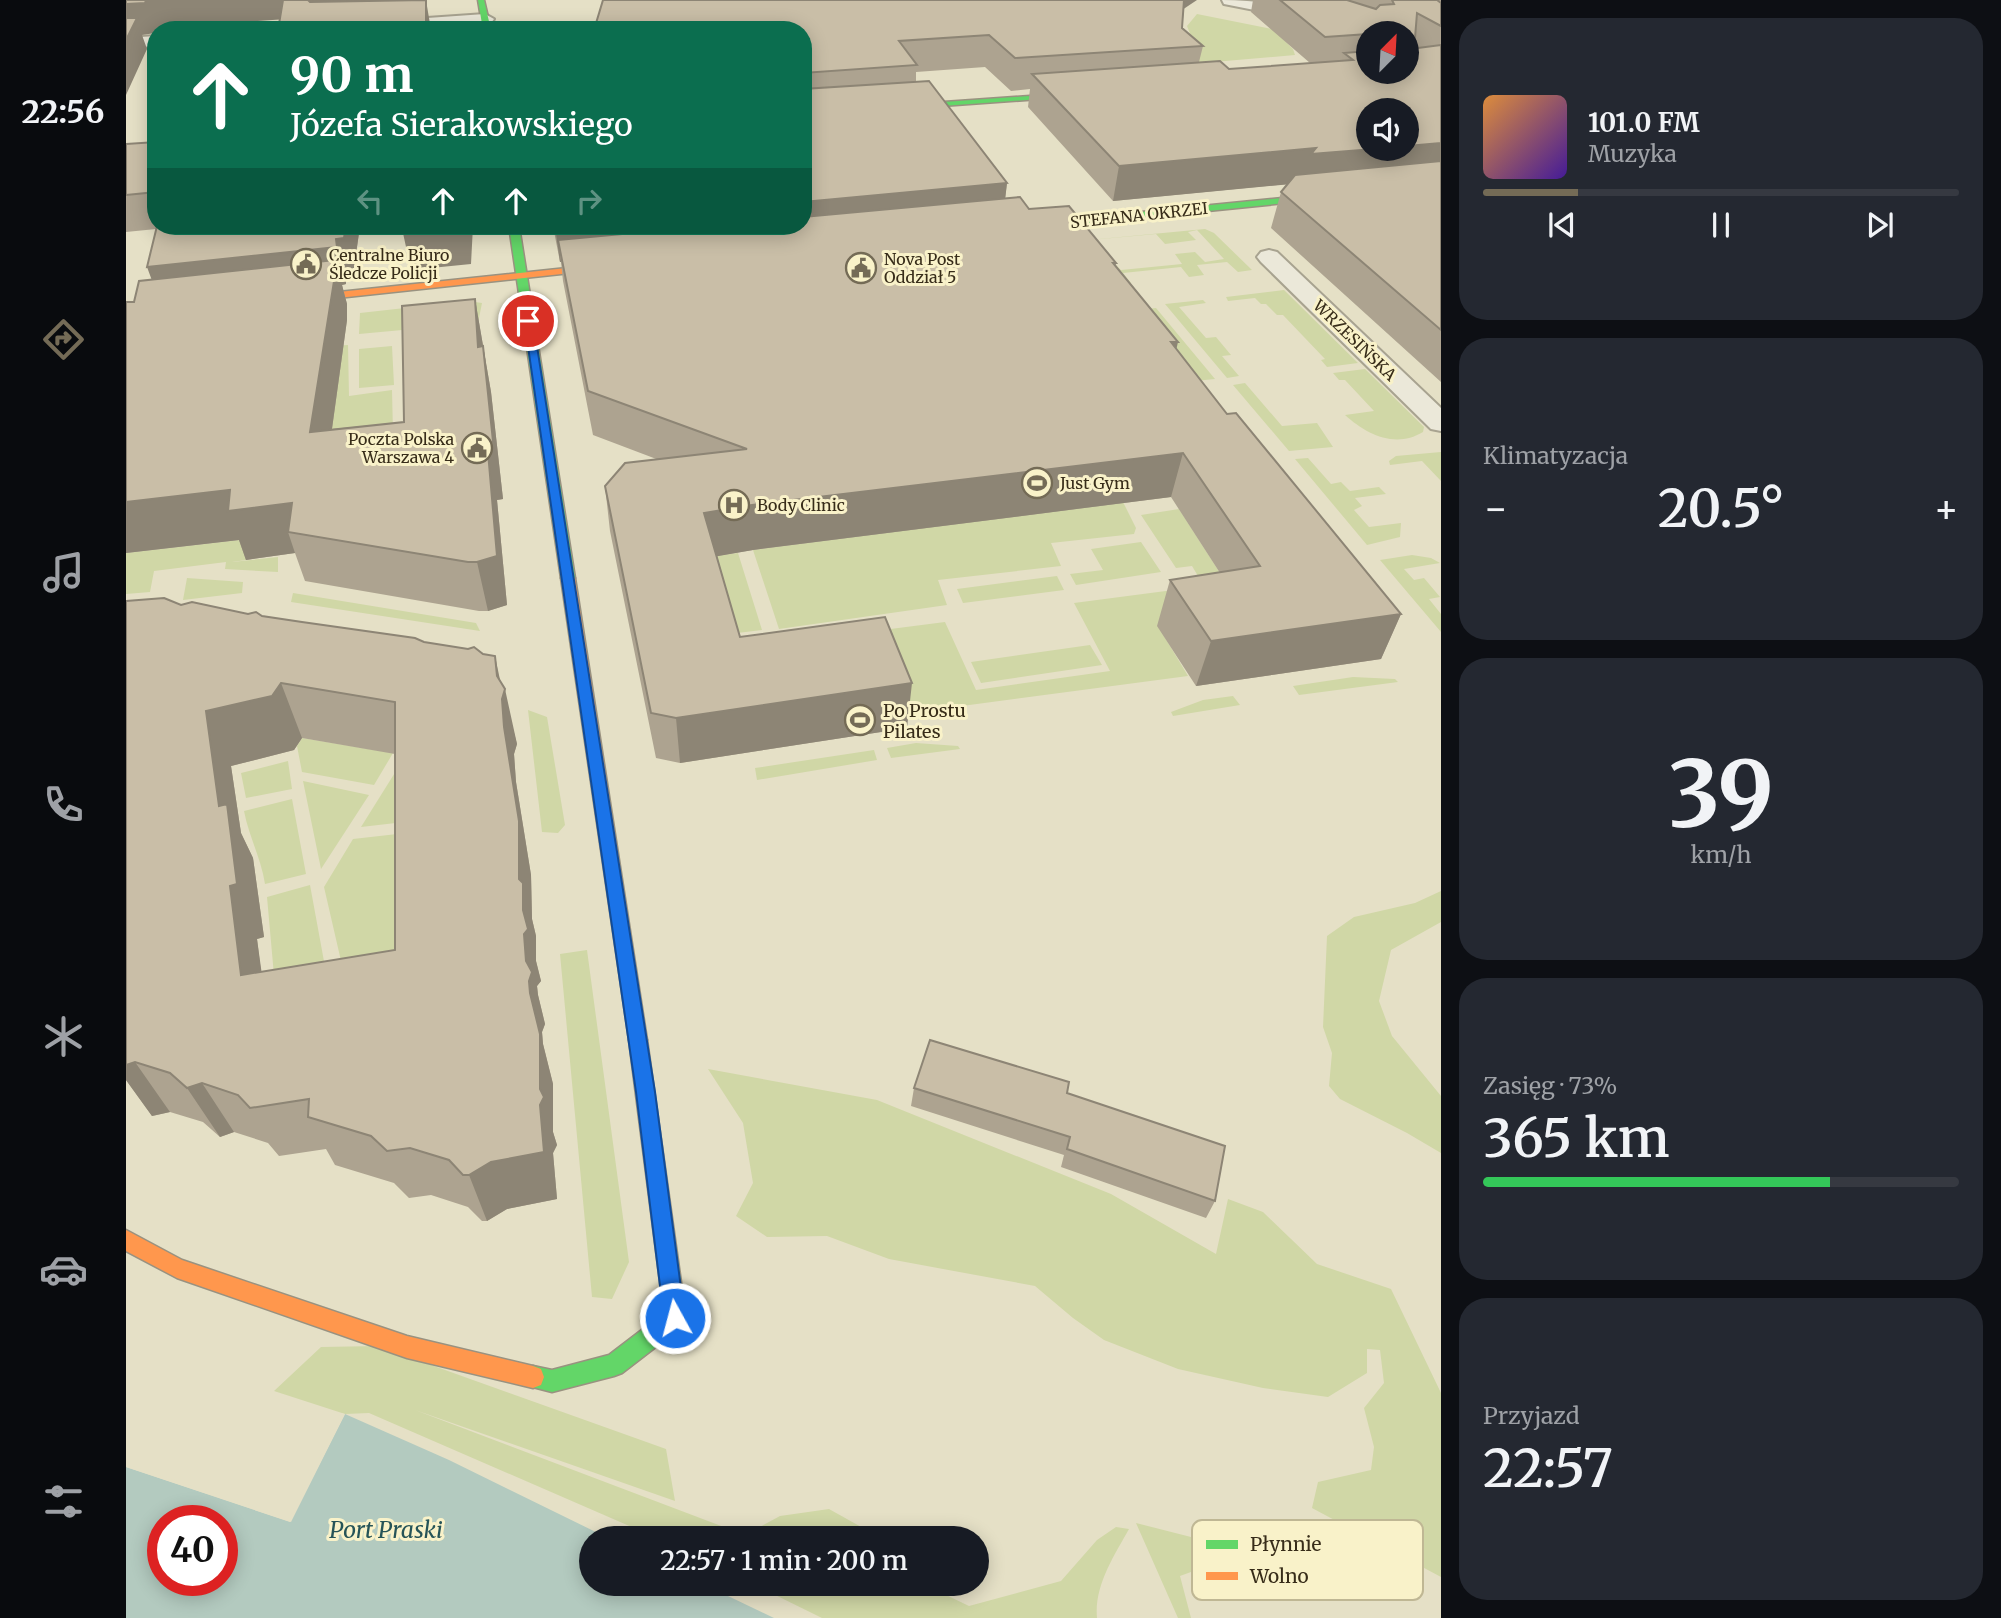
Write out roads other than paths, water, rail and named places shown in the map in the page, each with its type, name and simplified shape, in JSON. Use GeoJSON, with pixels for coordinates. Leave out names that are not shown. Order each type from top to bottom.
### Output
{"type":"FeatureCollection","features":[{"type":"Feature","properties":{"kind":"street"},"geometry":{"type":"LineString","coordinates":[[481,0],[485,21]]}},
{"type":"Feature","properties":{"kind":"street"},"geometry":{"type":"LineString","coordinates":[[1230,0],[1329,19],[1356,27]]}},
{"type":"Feature","properties":{"kind":"street"},"geometry":{"type":"LineString","coordinates":[[126,43],[147,42]]}},
{"type":"Feature","properties":{"kind":"street"},"geometry":{"type":"LineString","coordinates":[[812,113],[1096,93]]}},
{"type":"Feature","properties":{"kind":"street","name":"STEFANA OKRZEI"},"geometry":{"type":"LineString","coordinates":[[1018,227],[1346,195]]}},
{"type":"Feature","properties":{"kind":"street"},"geometry":{"type":"LineString","coordinates":[[126,1240],[177,1268],[407,1347],[552,1381],[614,1365],[675,1318],[646,1092],[515,235]]}},
{"type":"Feature","properties":{"kind":"street","name":"WRZESIŃSKA"},"geometry":{"type":"LineString","coordinates":[[1269,257],[1441,423]]}},
{"type":"Feature","properties":{"kind":"street"},"geometry":{"type":"LineString","coordinates":[[271,302],[626,265]]}},
{"type":"Feature","properties":{"kind":"water","name":"Port Praski"},"geometry":{"type":"Polygon","coordinates":[[[345,1414],[449,1460],[584,1526],[579,1526],[579,1596],[728,1596],[774,1618],[126,1618],[126,1467],[290,1522],[345,1414]]]}},
{"type":"Feature","properties":{"kind":"place","name":"Centralne Biuro Śledcze Policji"},"geometry":{"type":"Point","coordinates":[306,264]}},
{"type":"Feature","properties":{"kind":"place","name":"Nova Post Oddział 5"},"geometry":{"type":"Point","coordinates":[861,268]}},
{"type":"Feature","properties":{"kind":"place","name":"Poczta Polska Warszawa 4"},"geometry":{"type":"Point","coordinates":[477,448]}},
{"type":"Feature","properties":{"kind":"place","name":"Just Gym"},"geometry":{"type":"Point","coordinates":[1037,483]}},
{"type":"Feature","properties":{"kind":"place","name":"Body Clinic"},"geometry":{"type":"Point","coordinates":[734,505]}},
{"type":"Feature","properties":{"kind":"place","name":"Po Prostu Pilates"},"geometry":{"type":"Point","coordinates":[860,720]}}]}
